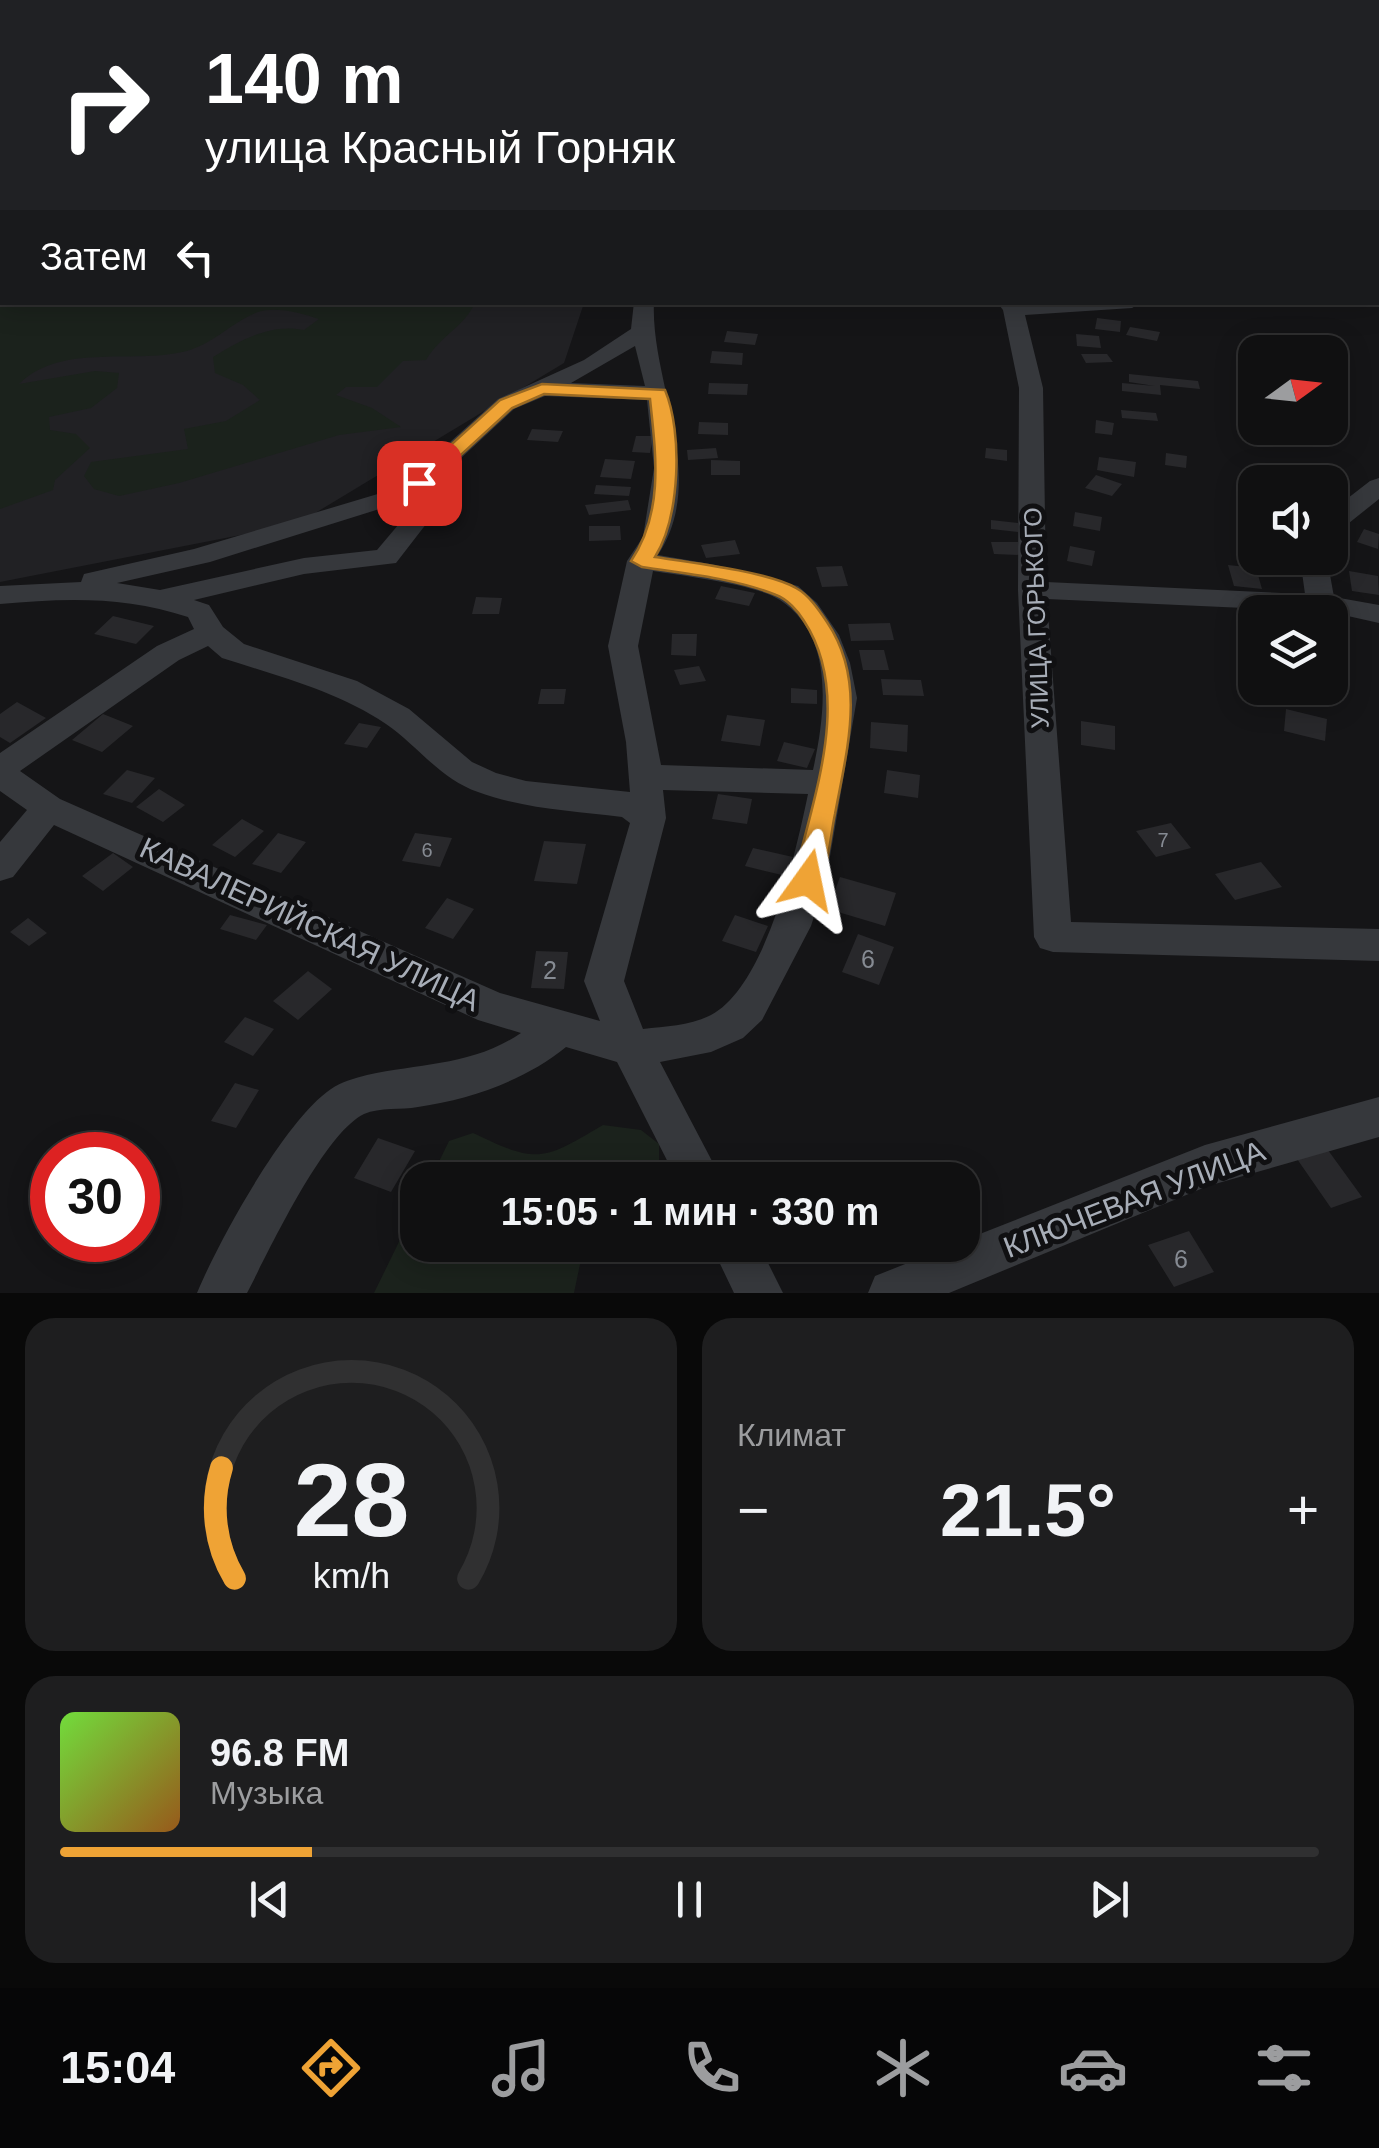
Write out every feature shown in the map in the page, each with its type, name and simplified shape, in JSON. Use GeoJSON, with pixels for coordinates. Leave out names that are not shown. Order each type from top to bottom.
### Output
{"type":"FeatureCollection","features":[{"type":"Feature","properties":{"kind":"street"},"geometry":{"type":"LineString","coordinates":[[1010,306],[1040,305]]}},
{"type":"Feature","properties":{"kind":"street","name":"УЛИЦА ГОРЬКОГО"},"geometry":{"type":"LineString","coordinates":[[1010,306],[1031,388],[1032,590],[1053,937],[1379,945]]}},
{"type":"Feature","properties":{"kind":"street"},"geometry":{"type":"LineString","coordinates":[[42,591],[200,556],[361,511],[419,483],[506,404],[592,365],[643,317]]}},
{"type":"Feature","properties":{"kind":"street"},"geometry":{"type":"LineString","coordinates":[[643,317],[667,468],[657,537],[642,561],[623,646],[649,818],[604,981],[631,1048],[691,1162]]}},
{"type":"Feature","properties":{"kind":"street"},"geometry":{"type":"LineString","coordinates":[[542,389],[658,394]]}},
{"type":"Feature","properties":{"kind":"street"},"geometry":{"type":"LineString","coordinates":[[164,598],[304,566],[386,557],[417,520],[419,483]]}},
{"type":"Feature","properties":{"kind":"street"},"geometry":{"type":"LineString","coordinates":[[1348,511],[1379,486]]}},
{"type":"Feature","properties":{"kind":"street"},"geometry":{"type":"LineString","coordinates":[[631,1048],[696,1040],[729,1026],[748,1008],[792,926],[808,880],[840,698],[835,664],[824,635],[808,610],[788,592],[765,584],[642,561]]}},
{"type":"Feature","properties":{"kind":"street"},"geometry":{"type":"LineString","coordinates":[[0,595],[115,589],[164,598],[199,611],[211,633],[233,651],[346,688],[398,716],[460,770],[487,784],[526,793],[630,805],[649,818]]}},
{"type":"Feature","properties":{"kind":"street"},"geometry":{"type":"LineString","coordinates":[[1032,590],[1238,600]]}},
{"type":"Feature","properties":{"kind":"street"},"geometry":{"type":"LineString","coordinates":[[1348,609],[1379,614]]}},
{"type":"Feature","properties":{"kind":"street"},"geometry":{"type":"LineString","coordinates":[[0,772],[168,654],[211,633]]}},
{"type":"Feature","properties":{"kind":"street","name":"КАВАЛЕРИЙСКАЯ УЛИЦА"},"geometry":{"type":"LineString","coordinates":[[0,772],[48,808],[492,1008],[631,1048]]}},
{"type":"Feature","properties":{"kind":"street"},"geometry":{"type":"LineString","coordinates":[[644,776],[828,783]]}},
{"type":"Feature","properties":{"kind":"street"},"geometry":{"type":"LineString","coordinates":[[0,866],[48,808]]}},
{"type":"Feature","properties":{"kind":"street"},"geometry":{"type":"LineString","coordinates":[[222,1293],[265,1211],[320,1128],[347,1101],[469,1080],[512,1062],[560,1028]]}},
{"type":"Feature","properties":{"kind":"street","name":"КЛЮЧЕВАЯ УЛИЦА"},"geometry":{"type":"LineString","coordinates":[[892,1293],[1205,1166],[1375,1124]]}},
{"type":"Feature","properties":{"kind":"street"},"geometry":{"type":"LineString","coordinates":[[743,1262],[759,1293]]}},
{"type":"Feature","properties":{"kind":"shaded area"},"geometry":{"type":"Polygon","coordinates":[[[0,305],[583,305],[564,363],[297,524],[0,582],[0,305]]]}},
{"type":"Feature","properties":{"kind":"shaded area"},"geometry":{"type":"Polygon","coordinates":[[[0,305],[474,305],[426,360],[403,361],[377,387],[346,387],[336,395],[372,408],[401,427],[339,435],[179,483],[119,496],[94,489],[84,476],[91,462],[188,449],[184,429],[226,421],[260,400],[243,385],[215,373],[213,357],[257,334],[280,329],[304,330],[319,319],[265,310],[190,350],[78,359],[37,371],[19,384],[95,371],[119,373],[117,388],[91,408],[49,417],[50,430],[76,434],[90,448],[55,480],[53,490],[0,509],[0,305]]]}},
{"type":"Feature","properties":{"kind":"shaded area"},"geometry":{"type":"Polygon","coordinates":[[[603,1125],[641,1130],[659,1144],[659,1162],[439,1162],[449,1141],[473,1133],[527,1154],[552,1152],[603,1125]]]}},
{"type":"Feature","properties":{"kind":"shaded area"},"geometry":{"type":"Polygon","coordinates":[[[400,1240],[400,1262],[580,1262],[574,1293],[374,1293],[400,1240]]]}},
{"type":"Feature","properties":{"kind":"building"},"geometry":{"type":"Polygon","coordinates":[[[1097,318],[1121,321],[1120,332],[1095,329],[1097,318]]]}},
{"type":"Feature","properties":{"kind":"building"},"geometry":{"type":"Polygon","coordinates":[[[1130,327],[1160,332],[1157,341],[1126,335],[1130,327]]]}},
{"type":"Feature","properties":{"kind":"building"},"geometry":{"type":"Polygon","coordinates":[[[727,331],[758,334],[755,345],[724,342],[727,331]]]}},
{"type":"Feature","properties":{"kind":"building"},"geometry":{"type":"Polygon","coordinates":[[[1076,334],[1099,336],[1101,348],[1077,346],[1076,334]]]}},
{"type":"Feature","properties":{"kind":"building"},"geometry":{"type":"Polygon","coordinates":[[[712,351],[743,353],[742,365],[710,363],[712,351]]]}},
{"type":"Feature","properties":{"kind":"building"},"geometry":{"type":"Polygon","coordinates":[[[1081,354],[1107,354],[1113,362],[1086,363],[1081,354]]]}},
{"type":"Feature","properties":{"kind":"building"},"geometry":{"type":"Polygon","coordinates":[[[1129,374],[1198,381],[1200,389],[1160,385],[1161,395],[1122,391],[1122,383],[1155,386],[1129,382],[1129,374]]]}},
{"type":"Feature","properties":{"kind":"building"},"geometry":{"type":"Polygon","coordinates":[[[709,383],[748,384],[747,395],[708,394],[709,383]]]}},
{"type":"Feature","properties":{"kind":"building"},"geometry":{"type":"Polygon","coordinates":[[[1121,410],[1156,413],[1158,421],[1122,418],[1121,410]]]}},
{"type":"Feature","properties":{"kind":"building"},"geometry":{"type":"Polygon","coordinates":[[[1096,420],[1114,423],[1112,435],[1095,433],[1096,420]]]}},
{"type":"Feature","properties":{"kind":"building"},"geometry":{"type":"Polygon","coordinates":[[[699,422],[728,423],[728,435],[698,434],[699,422]]]}},
{"type":"Feature","properties":{"kind":"building"},"geometry":{"type":"Polygon","coordinates":[[[532,429],[563,431],[558,442],[527,440],[532,429]]]}},
{"type":"Feature","properties":{"kind":"building"},"geometry":{"type":"Polygon","coordinates":[[[636,436],[653,436],[650,453],[632,452],[636,436]]]}},
{"type":"Feature","properties":{"kind":"building"},"geometry":{"type":"Polygon","coordinates":[[[716,448],[718,458],[688,460],[687,450],[716,448]]]}},
{"type":"Feature","properties":{"kind":"building"},"geometry":{"type":"Polygon","coordinates":[[[986,448],[1007,450],[1007,461],[985,458],[986,448]]]}},
{"type":"Feature","properties":{"kind":"building"},"geometry":{"type":"Polygon","coordinates":[[[1166,453],[1187,456],[1186,468],[1165,465],[1166,453]]]}},
{"type":"Feature","properties":{"kind":"building"},"geometry":{"type":"Polygon","coordinates":[[[1099,457],[1136,462],[1134,477],[1097,470],[1099,457]]]}},
{"type":"Feature","properties":{"kind":"building"},"geometry":{"type":"Polygon","coordinates":[[[605,459],[635,461],[631,479],[600,477],[605,459]]]}},
{"type":"Feature","properties":{"kind":"building"},"geometry":{"type":"Polygon","coordinates":[[[711,460],[740,461],[740,475],[711,475],[711,460]]]}},
{"type":"Feature","properties":{"kind":"building"},"geometry":{"type":"Polygon","coordinates":[[[1096,475],[1122,484],[1112,496],[1085,488],[1096,475]]]}},
{"type":"Feature","properties":{"kind":"building"},"geometry":{"type":"Polygon","coordinates":[[[596,485],[631,487],[629,496],[594,494],[596,485]]]}},
{"type":"Feature","properties":{"kind":"building"},"geometry":{"type":"Polygon","coordinates":[[[628,500],[631,510],[589,515],[585,505],[628,500]]]}},
{"type":"Feature","properties":{"kind":"building"},"geometry":{"type":"Polygon","coordinates":[[[1075,512],[1102,517],[1100,531],[1073,526],[1075,512]]]}},
{"type":"Feature","properties":{"kind":"building"},"geometry":{"type":"Polygon","coordinates":[[[991,520],[1018,523],[1018,532],[991,529],[991,520]]]}},
{"type":"Feature","properties":{"kind":"building"},"geometry":{"type":"Polygon","coordinates":[[[589,526],[620,526],[621,540],[589,541],[589,526]]]}},
{"type":"Feature","properties":{"kind":"building"},"geometry":{"type":"Polygon","coordinates":[[[1364,529],[1379,534],[1378,549],[1357,542],[1364,529]]]}},
{"type":"Feature","properties":{"kind":"building"},"geometry":{"type":"Polygon","coordinates":[[[735,540],[740,554],[706,558],[701,545],[735,540]]]}},
{"type":"Feature","properties":{"kind":"building"},"geometry":{"type":"Polygon","coordinates":[[[991,542],[1018,542],[1021,555],[994,554],[991,542]]]}},
{"type":"Feature","properties":{"kind":"building"},"geometry":{"type":"Polygon","coordinates":[[[1070,546],[1095,551],[1092,566],[1067,561],[1070,546]]]}},
{"type":"Feature","properties":{"kind":"building"},"geometry":{"type":"Polygon","coordinates":[[[1228,565],[1238,566],[1238,575],[1258,575],[1262,589],[1234,586],[1228,565]]]}},
{"type":"Feature","properties":{"kind":"building"},"geometry":{"type":"Polygon","coordinates":[[[842,566],[848,586],[822,587],[816,567],[842,566]]]}},
{"type":"Feature","properties":{"kind":"building"},"geometry":{"type":"Polygon","coordinates":[[[1349,571],[1378,576],[1379,595],[1352,591],[1349,571]]]}},
{"type":"Feature","properties":{"kind":"building"},"geometry":{"type":"Polygon","coordinates":[[[721,586],[755,593],[749,606],[715,599],[721,586]]]}},
{"type":"Feature","properties":{"kind":"building"},"geometry":{"type":"Polygon","coordinates":[[[476,597],[502,598],[499,614],[472,614],[476,597]]]}},
{"type":"Feature","properties":{"kind":"building"},"geometry":{"type":"Polygon","coordinates":[[[113,616],[154,626],[136,644],[94,634],[113,616]]]}},
{"type":"Feature","properties":{"kind":"building"},"geometry":{"type":"Polygon","coordinates":[[[890,623],[894,640],[851,641],[848,624],[890,623]]]}},
{"type":"Feature","properties":{"kind":"building"},"geometry":{"type":"Polygon","coordinates":[[[672,634],[697,634],[696,656],[671,655],[672,634]]]}},
{"type":"Feature","properties":{"kind":"building"},"geometry":{"type":"Polygon","coordinates":[[[859,650],[884,650],[889,670],[863,670],[859,650]]]}},
{"type":"Feature","properties":{"kind":"building"},"geometry":{"type":"Polygon","coordinates":[[[699,666],[706,681],[680,685],[674,670],[699,666]]]}},
{"type":"Feature","properties":{"kind":"building"},"geometry":{"type":"Polygon","coordinates":[[[881,679],[921,680],[924,696],[883,695],[881,679]]]}},
{"type":"Feature","properties":{"kind":"building"},"geometry":{"type":"Polygon","coordinates":[[[791,688],[817,690],[817,704],[791,703],[791,688]]]}},
{"type":"Feature","properties":{"kind":"building"},"geometry":{"type":"Polygon","coordinates":[[[541,689],[566,689],[564,704],[538,704],[541,689]]]}},
{"type":"Feature","properties":{"kind":"building"},"geometry":{"type":"Polygon","coordinates":[[[17,702],[46,718],[10,743],[0,737],[0,714],[17,702]]]}},
{"type":"Feature","properties":{"kind":"building"},"geometry":{"type":"Polygon","coordinates":[[[1286,709],[1327,719],[1325,741],[1284,731],[1286,709]]]}},
{"type":"Feature","properties":{"kind":"building"},"geometry":{"type":"Polygon","coordinates":[[[103,714],[133,726],[102,752],[72,740],[103,714]]]}},
{"type":"Feature","properties":{"kind":"building"},"geometry":{"type":"Polygon","coordinates":[[[727,715],[765,720],[760,746],[721,741],[727,715]]]}},
{"type":"Feature","properties":{"kind":"building"},"geometry":{"type":"Polygon","coordinates":[[[1081,721],[1115,726],[1115,750],[1081,745],[1081,721]]]}},
{"type":"Feature","properties":{"kind":"building"},"geometry":{"type":"Polygon","coordinates":[[[871,722],[908,725],[907,752],[870,748],[871,722]]]}},
{"type":"Feature","properties":{"kind":"building"},"geometry":{"type":"Polygon","coordinates":[[[359,723],[381,727],[367,748],[344,744],[359,723]]]}},
{"type":"Feature","properties":{"kind":"building"},"geometry":{"type":"Polygon","coordinates":[[[784,742],[815,749],[807,768],[777,761],[784,742]]]}},
{"type":"Feature","properties":{"kind":"building"},"geometry":{"type":"Polygon","coordinates":[[[127,770],[155,778],[132,803],[103,794],[127,770]]]}},
{"type":"Feature","properties":{"kind":"building"},"geometry":{"type":"Polygon","coordinates":[[[887,770],[920,775],[918,798],[884,793],[887,770]]]}},
{"type":"Feature","properties":{"kind":"building"},"geometry":{"type":"Polygon","coordinates":[[[159,789],[185,805],[163,822],[136,807],[159,789]]]}},
{"type":"Feature","properties":{"kind":"building"},"geometry":{"type":"Polygon","coordinates":[[[718,794],[752,799],[747,824],[712,819],[718,794]]]}},
{"type":"Feature","properties":{"kind":"building"},"geometry":{"type":"Polygon","coordinates":[[[242,819],[264,831],[235,857],[212,845],[242,819]]]}},
{"type":"Feature","properties":{"kind":"building"},"geometry":{"type":"Polygon","coordinates":[[[1171,823],[1191,848],[1156,857],[1136,831],[1171,823]]]}},
{"type":"Feature","properties":{"kind":"building"},"geometry":{"type":"Polygon","coordinates":[[[278,833],[306,842],[281,873],[252,864],[278,833]]]}},
{"type":"Feature","properties":{"kind":"building"},"geometry":{"type":"Polygon","coordinates":[[[415,833],[452,838],[440,867],[402,861],[415,833]]]}},
{"type":"Feature","properties":{"kind":"building"},"geometry":{"type":"Polygon","coordinates":[[[544,841],[586,844],[577,884],[534,881],[544,841]]]}},
{"type":"Feature","properties":{"kind":"building"},"geometry":{"type":"Polygon","coordinates":[[[753,848],[793,857],[786,876],[745,866],[753,848]]]}},
{"type":"Feature","properties":{"kind":"building"},"geometry":{"type":"Polygon","coordinates":[[[113,853],[133,867],[103,891],[82,876],[113,853]]]}},
{"type":"Feature","properties":{"kind":"building"},"geometry":{"type":"Polygon","coordinates":[[[1261,862],[1282,887],[1235,900],[1215,874],[1261,862]]]}},
{"type":"Feature","properties":{"kind":"building"},"geometry":{"type":"Polygon","coordinates":[[[840,877],[896,893],[885,926],[828,909],[840,877]]]}},
{"type":"Feature","properties":{"kind":"building"},"geometry":{"type":"Polygon","coordinates":[[[447,898],[474,909],[453,939],[425,928],[447,898]]]}},
{"type":"Feature","properties":{"kind":"building"},"geometry":{"type":"Polygon","coordinates":[[[230,915],[267,925],[256,940],[220,929],[230,915]]]}},
{"type":"Feature","properties":{"kind":"building"},"geometry":{"type":"Polygon","coordinates":[[[735,915],[768,926],[756,952],[722,941],[735,915]]]}},
{"type":"Feature","properties":{"kind":"building"},"geometry":{"type":"Polygon","coordinates":[[[28,918],[47,933],[29,946],[10,932],[28,918]]]}},
{"type":"Feature","properties":{"kind":"building"},"geometry":{"type":"Polygon","coordinates":[[[858,934],[894,947],[879,985],[842,972],[858,934]]]}},
{"type":"Feature","properties":{"kind":"building"},"geometry":{"type":"Polygon","coordinates":[[[536,951],[568,952],[564,989],[531,988],[536,951]]]}},
{"type":"Feature","properties":{"kind":"building"},"geometry":{"type":"Polygon","coordinates":[[[308,971],[332,989],[298,1020],[273,1001],[308,971]]]}},
{"type":"Feature","properties":{"kind":"building"},"geometry":{"type":"Polygon","coordinates":[[[245,1017],[274,1029],[253,1056],[224,1042],[245,1017]]]}},
{"type":"Feature","properties":{"kind":"building"},"geometry":{"type":"Polygon","coordinates":[[[235,1083],[259,1090],[236,1128],[211,1121],[235,1083]]]}},
{"type":"Feature","properties":{"kind":"building"},"geometry":{"type":"Polygon","coordinates":[[[378,1138],[415,1151],[409,1162],[400,1162],[400,1177],[391,1192],[354,1178],[378,1138]]]}},
{"type":"Feature","properties":{"kind":"building"},"geometry":{"type":"Polygon","coordinates":[[[1325,1146],[1362,1197],[1331,1208],[1295,1156],[1325,1146]]]}},
{"type":"Feature","properties":{"kind":"building"},"geometry":{"type":"Polygon","coordinates":[[[1189,1231],[1214,1272],[1174,1287],[1148,1245],[1189,1231]]]}},
{"type":"Feature","properties":{"kind":"route"},"geometry":{"type":"LineString","coordinates":[[419,483],[506,404],[542,389],[658,394],[667,468],[657,537],[642,561],[716,573],[788,592],[808,610],[824,635],[835,664],[840,698],[838,731],[808,880]]}}]}
